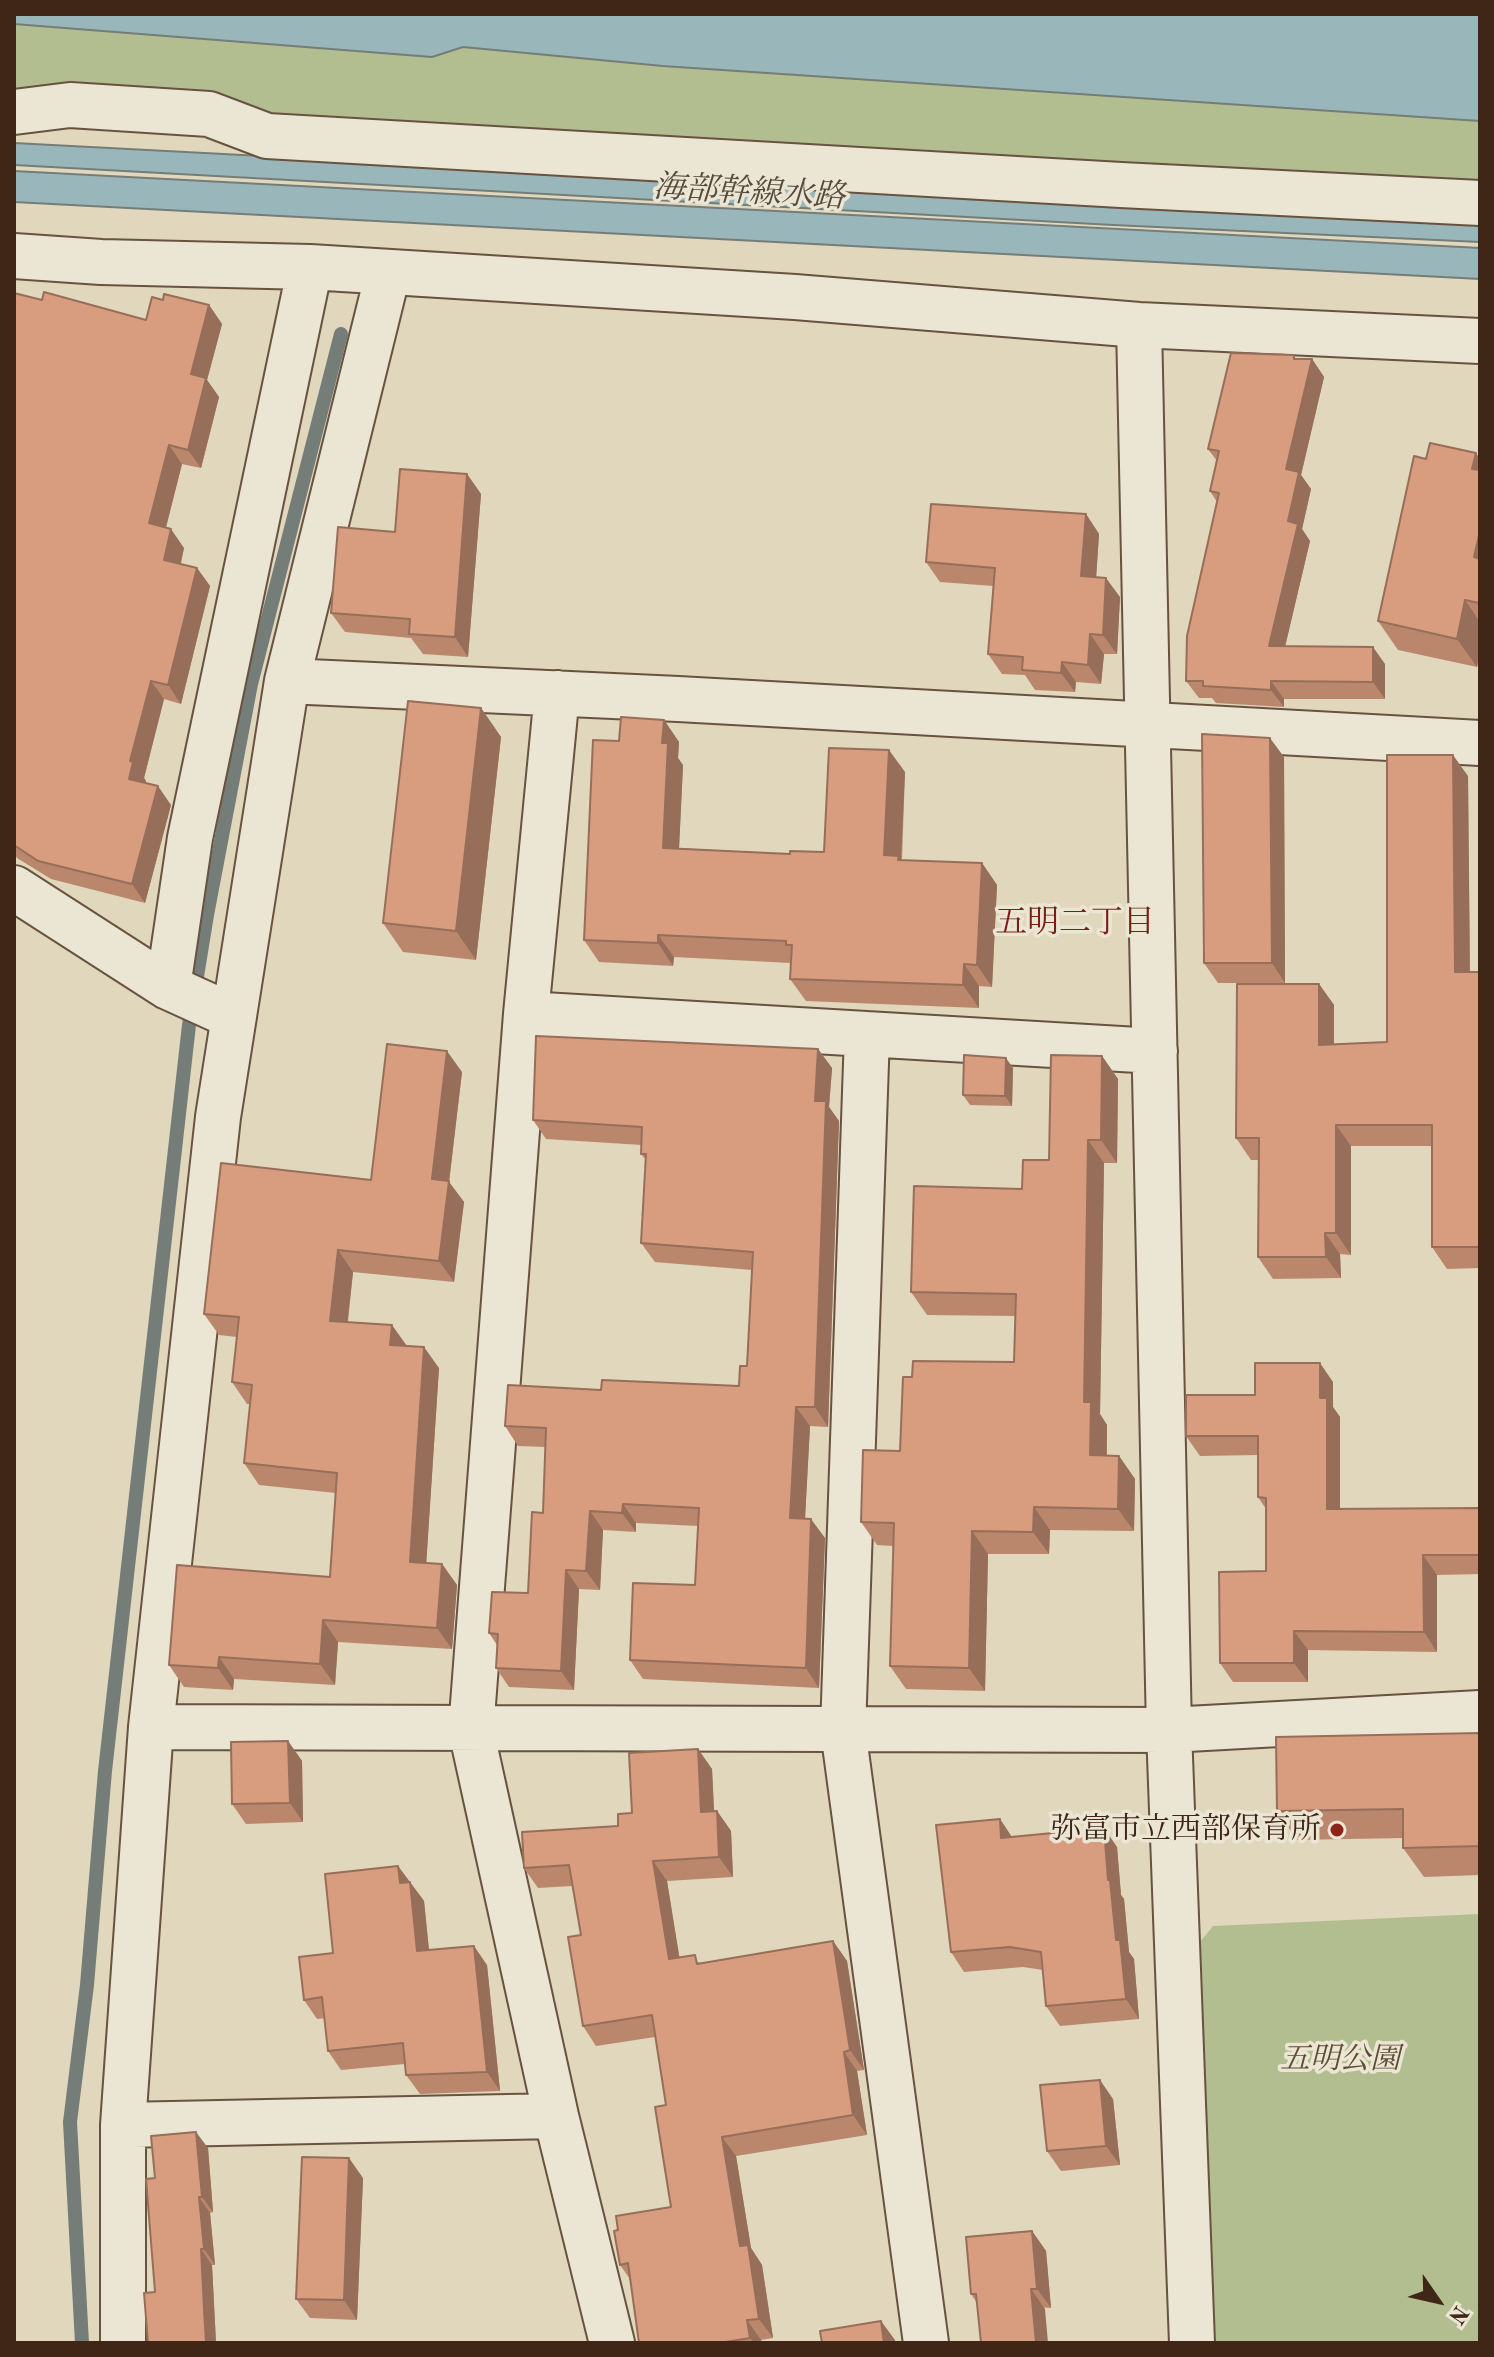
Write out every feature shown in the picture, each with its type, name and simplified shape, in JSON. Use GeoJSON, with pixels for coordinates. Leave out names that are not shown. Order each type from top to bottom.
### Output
{"type":"FeatureCollection","features":[{"type":"Feature","properties":{"kind":"street"},"geometry":{"type":"LineString","coordinates":[[14,112],[70,105],[209,114],[267,136],[1105,185],[1480,203]]}},
{"type":"Feature","properties":{"kind":"street"},"geometry":{"type":"LineString","coordinates":[[14,256],[101,262],[310,267],[795,297],[1139,325],[1480,341]]}},
{"type":"Feature","properties":{"kind":"street"},"geometry":{"type":"LineString","coordinates":[[123,2343],[123,2125],[151,1727],[218,1117],[200,1002],[190,838],[310,267]]}},
{"type":"Feature","properties":{"kind":"street"},"geometry":{"type":"LineString","coordinates":[[200,1002],[287,681],[388,273]]}},
{"type":"Feature","properties":{"kind":"street"},"geometry":{"type":"LineString","coordinates":[[1139,325],[1169,1730],[1192,2343]]}},
{"type":"Feature","properties":{"kind":"street"},"geometry":{"type":"LineString","coordinates":[[287,681],[1480,743]]}},
{"type":"Feature","properties":{"kind":"street"},"geometry":{"type":"LineString","coordinates":[[557,693],[526,1014],[471,1730],[556,2116],[612,2343]]}},
{"type":"Feature","properties":{"kind":"street"},"geometry":{"type":"LineString","coordinates":[[14,888],[200,1002]]}},
{"type":"Feature","properties":{"kind":"street"},"geometry":{"type":"LineString","coordinates":[[526,1014],[1155,1051]]}},
{"type":"Feature","properties":{"kind":"street"},"geometry":{"type":"LineString","coordinates":[[867,1034],[843,1730],[926,2343]]}},
{"type":"Feature","properties":{"kind":"street"},"geometry":{"type":"LineString","coordinates":[[151,1727],[1169,1730],[1480,1713]]}},
{"type":"Feature","properties":{"kind":"street"},"geometry":{"type":"LineString","coordinates":[[123,2125],[556,2116]]}},
{"type":"Feature","properties":{"kind":"green space"},"geometry":{"type":"Polygon","coordinates":[[[14,24],[432,57],[463,47],[663,66],[1480,121],[1480,187],[14,101],[14,24]]]}},
{"type":"Feature","properties":{"kind":"green space","name":"五明公園"},"geometry":{"type":"Polygon","coordinates":[[[1480,1914],[1480,2343],[1212,2343],[1195,1948],[1213,1926],[1480,1914]]]}},
{"type":"Feature","properties":{"kind":"water"},"geometry":{"type":"Polygon","coordinates":[[[14,14],[1480,14],[1480,121],[663,66],[463,47],[432,57],[14,24],[14,14]]]}},
{"type":"Feature","properties":{"kind":"water","name":"海部幹線水路"},"geometry":{"type":"Polygon","coordinates":[[[14,143],[1480,220],[1480,242],[14,165],[14,143]]]}},
{"type":"Feature","properties":{"kind":"water"},"geometry":{"type":"Polygon","coordinates":[[[14,171],[1480,248],[1480,279],[14,202],[14,171]]]}},
{"type":"Feature","properties":{"kind":"building"},"geometry":{"type":"Polygon","coordinates":[[[44,292],[146,320],[152,297],[163,300],[164,294],[209,305],[191,374],[206,378],[188,450],[169,445],[149,523],[171,529],[164,560],[197,568],[168,685],[151,681],[130,761],[133,762],[129,779],[158,786],[132,884],[38,861],[14,845],[14,293],[42,300],[44,292]]]}},
{"type":"Feature","properties":{"kind":"building"},"geometry":{"type":"Polygon","coordinates":[[[1231,353],[1294,355],[1294,359],[1312,359],[1286,469],[1299,472],[1288,521],[1298,524],[1269,646],[1373,647],[1373,682],[1271,681],[1271,690],[1203,686],[1203,681],[1186,681],[1187,636],[1219,493],[1210,491],[1219,451],[1208,449],[1231,353]]]}},
{"type":"Feature","properties":{"kind":"building"},"geometry":{"type":"Polygon","coordinates":[[[1430,443],[1476,453],[1472,469],[1480,470],[1480,531],[1474,557],[1480,559],[1480,601],[1465,600],[1457,639],[1378,621],[1414,456],[1426,459],[1430,443]]]}},
{"type":"Feature","properties":{"kind":"building"},"geometry":{"type":"Polygon","coordinates":[[[400,469],[467,474],[455,637],[409,634],[410,619],[331,613],[338,527],[395,532],[400,469]]]}},
{"type":"Feature","properties":{"kind":"building"},"geometry":{"type":"Polygon","coordinates":[[[931,504],[1086,514],[1081,576],[1106,578],[1103,635],[1090,634],[1088,665],[1062,662],[1061,673],[1022,670],[1023,657],[988,654],[995,568],[926,562],[931,504]]]}},
{"type":"Feature","properties":{"kind":"building"},"geometry":{"type":"Polygon","coordinates":[[[408,701],[481,708],[456,931],[383,923],[408,701]]]}},
{"type":"Feature","properties":{"kind":"building"},"geometry":{"type":"Polygon","coordinates":[[[621,717],[664,720],[662,743],[668,743],[663,848],[790,854],[790,851],[824,852],[829,748],[889,750],[884,855],[899,856],[898,860],[982,863],[977,965],[964,964],[963,985],[790,979],[792,945],[786,945],[786,941],[658,935],[658,943],[584,940],[593,740],[619,741],[621,717]]]}},
{"type":"Feature","properties":{"kind":"building"},"geometry":{"type":"Polygon","coordinates":[[[1202,734],[1270,738],[1272,963],[1204,963],[1202,734]]]}},
{"type":"Feature","properties":{"kind":"building"},"geometry":{"type":"Polygon","coordinates":[[[1387,755],[1453,755],[1455,972],[1480,972],[1480,1247],[1432,1247],[1432,1125],[1336,1125],[1336,1233],[1325,1233],[1326,1257],[1258,1257],[1259,1138],[1236,1138],[1237,984],[1319,984],[1319,1045],[1387,1042],[1387,755]]]}},
{"type":"Feature","properties":{"kind":"building"},"geometry":{"type":"Polygon","coordinates":[[[536,1036],[818,1049],[815,1101],[826,1101],[815,1407],[796,1407],[790,1518],[811,1519],[806,1668],[630,1660],[633,1583],[695,1585],[699,1508],[623,1504],[622,1513],[590,1511],[586,1571],[566,1570],[561,1671],[496,1668],[498,1634],[489,1633],[492,1592],[528,1593],[532,1512],[543,1513],[546,1428],[505,1426],[508,1385],[601,1390],[602,1380],[739,1386],[740,1366],[747,1366],[753,1252],[641,1243],[646,1154],[641,1154],[642,1127],[533,1120],[536,1036]]]}},
{"type":"Feature","properties":{"kind":"building"},"geometry":{"type":"Polygon","coordinates":[[[387,1044],[447,1051],[432,1179],[449,1181],[439,1261],[338,1250],[330,1321],[392,1325],[390,1345],[424,1347],[410,1562],[442,1564],[437,1628],[323,1620],[320,1664],[219,1657],[218,1668],[169,1665],[177,1565],[330,1577],[337,1473],[244,1463],[252,1385],[232,1382],[239,1317],[204,1314],[221,1163],[371,1180],[387,1044]]]}},
{"type":"Feature","properties":{"kind":"building"},"geometry":{"type":"Polygon","coordinates":[[[964,1055],[1006,1058],[1005,1096],[963,1095],[964,1055]]]}},
{"type":"Feature","properties":{"kind":"building"},"geometry":{"type":"Polygon","coordinates":[[[1051,1055],[1102,1056],[1101,1140],[1088,1140],[1084,1402],[1091,1402],[1090,1455],[1119,1456],[1118,1509],[1034,1507],[1033,1532],[972,1531],[969,1668],[890,1666],[894,1523],[861,1522],[863,1450],[900,1451],[903,1377],[912,1377],[913,1361],[1014,1362],[1016,1294],[911,1292],[914,1186],[1022,1189],[1023,1160],[1049,1160],[1051,1055]]]}},
{"type":"Feature","properties":{"kind":"building"},"geometry":{"type":"Polygon","coordinates":[[[1255,1363],[1320,1363],[1320,1398],[1327,1398],[1327,1509],[1479,1508],[1480,1555],[1423,1555],[1424,1632],[1294,1631],[1294,1663],[1220,1663],[1219,1572],[1266,1571],[1266,1498],[1258,1497],[1258,1436],[1186,1436],[1186,1395],[1255,1395],[1255,1363]]]}},
{"type":"Feature","properties":{"kind":"building"},"geometry":{"type":"Polygon","coordinates":[[[1480,1733],[1480,1846],[1403,1848],[1403,1809],[1277,1811],[1276,1737],[1480,1733]]]}},
{"type":"Feature","properties":{"kind":"building"},"geometry":{"type":"Polygon","coordinates":[[[288,1741],[290,1803],[232,1804],[231,1742],[288,1741]]]}},
{"type":"Feature","properties":{"kind":"building"},"geometry":{"type":"Polygon","coordinates":[[[698,1749],[701,1812],[717,1811],[719,1857],[653,1861],[669,1959],[695,1955],[697,1964],[833,1941],[850,2050],[844,2052],[853,2115],[722,2137],[740,2246],[748,2245],[759,2319],[747,2320],[750,2338],[719,2343],[639,2343],[628,2263],[620,2265],[614,2231],[618,2230],[616,2216],[671,2207],[655,2107],[666,2105],[652,2015],[583,2026],[568,1937],[581,1935],[569,1865],[524,1868],[522,1832],[618,1826],[618,1814],[632,1813],[629,1753],[698,1749]]]}},
{"type":"Feature","properties":{"kind":"building"},"geometry":{"type":"Polygon","coordinates":[[[1000,1819],[1001,1838],[1104,1828],[1108,1880],[1116,1940],[1120,1940],[1126,1999],[1046,2006],[1041,1952],[1010,1947],[951,1952],[936,1825],[1000,1819]]]}},
{"type":"Feature","properties":{"kind":"building"},"geometry":{"type":"Polygon","coordinates":[[[398,1866],[400,1883],[410,1882],[417,1951],[474,1946],[487,2072],[406,2075],[403,2043],[328,2051],[322,1997],[304,2000],[299,1957],[333,1953],[325,1874],[398,1866]]]}},
{"type":"Feature","properties":{"kind":"building"},"geometry":{"type":"Polygon","coordinates":[[[1100,2080],[1106,2146],[1047,2151],[1040,2085],[1100,2080]]]}},
{"type":"Feature","properties":{"kind":"building"},"geometry":{"type":"Polygon","coordinates":[[[196,2132],[202,2197],[199,2197],[204,2249],[201,2249],[206,2343],[148,2343],[144,2293],[155,2292],[146,2179],[155,2178],[151,2136],[196,2132]]]}},
{"type":"Feature","properties":{"kind":"building"},"geometry":{"type":"Polygon","coordinates":[[[302,2157],[349,2158],[344,2300],[296,2299],[302,2157]]]}},
{"type":"Feature","properties":{"kind":"building"},"geometry":{"type":"Polygon","coordinates":[[[1032,2231],[1037,2289],[1031,2289],[1036,2343],[981,2343],[976,2294],[971,2294],[966,2237],[1032,2231]]]}},
{"type":"Feature","properties":{"kind":"building"},"geometry":{"type":"Polygon","coordinates":[[[881,2321],[884,2343],[822,2343],[820,2331],[881,2321]]]}},
{"type":"Feature","properties":{"kind":"waterway"},"geometry":{"type":"LineString","coordinates":[[82,2343],[70,2122],[87,1985],[105,1771],[189,1025],[251,684],[341,334]]}},
{"type":"Feature","properties":{"kind":"place","name":"弥富市立西部保育所"},"geometry":{"type":"Point","coordinates":[1337,1830]}},
{"type":"Feature","properties":{"kind":"district","name":"五明二丁目"},"geometry":{"type":"Point","coordinates":[1075,924]}}]}
